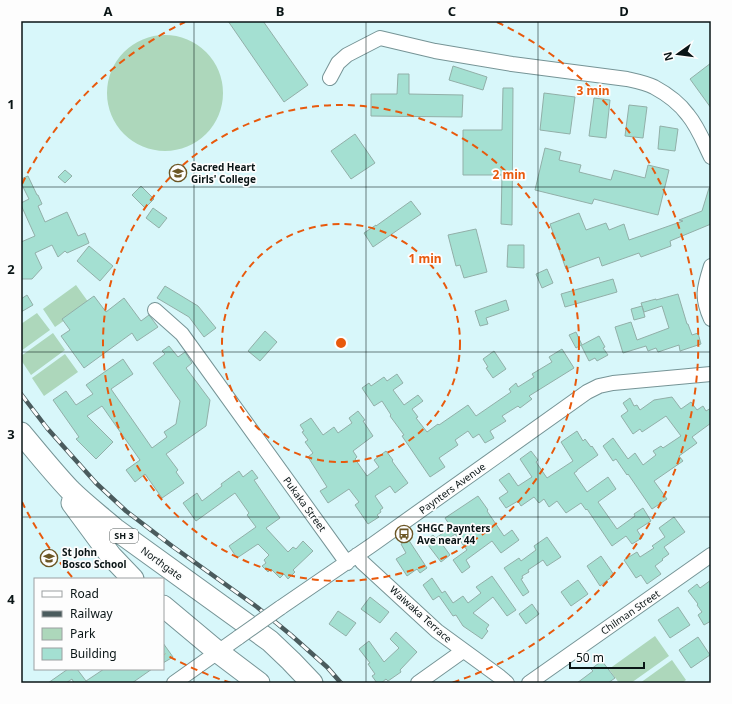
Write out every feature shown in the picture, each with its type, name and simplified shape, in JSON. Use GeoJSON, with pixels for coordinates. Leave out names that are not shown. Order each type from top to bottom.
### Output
{"type":"FeatureCollection","features":[{"type":"Feature","properties":{"kind":"highway","name":"Northgate"},"geometry":{"type":"LineString","coordinates":[[21,433],[50,468],[92,510],[115,529],[270,641],[312,683]]}},
{"type":"Feature","properties":{"kind":"highway"},"geometry":{"type":"LineString","coordinates":[[50,468],[92,530],[112,556],[132,578]]}},
{"type":"Feature","properties":{"kind":"highway"},"geometry":{"type":"LineString","coordinates":[[164,607],[218,652],[259,683]]}},
{"type":"Feature","properties":{"kind":"street"},"geometry":{"type":"LineString","coordinates":[[330,78],[338,63],[347,54],[380,38],[435,51],[512,64],[627,79],[655,88],[679,105],[693,122],[711,156]]}},
{"type":"Feature","properties":{"kind":"street"},"geometry":{"type":"LineString","coordinates":[[711,266],[704,297],[706,309],[711,319]]}},
{"type":"Feature","properties":{"kind":"street","name":"Pukaka Street"},"geometry":{"type":"LineString","coordinates":[[155,310],[182,334],[263,446],[352,559]]}},
{"type":"Feature","properties":{"kind":"street","name":"Paynters Avenue"},"geometry":{"type":"LineString","coordinates":[[174,683],[587,392],[599,386],[614,383],[711,374]]}},
{"type":"Feature","properties":{"kind":"street","name":"Chilman Street"},"geometry":{"type":"LineString","coordinates":[[529,683],[711,555]]}},
{"type":"Feature","properties":{"kind":"street","name":"Waiwaka Terrace"},"geometry":{"type":"LineString","coordinates":[[352,559],[362,562],[437,631],[507,683]]}},
{"type":"Feature","properties":{"kind":"street"},"geometry":{"type":"LineString","coordinates":[[418,683],[463,651]]}},
{"type":"Feature","properties":{"kind":"green space"},"geometry":{"type":"Polygon","coordinates":[[[165,35],[187,40],[206,52],[218,71],[223,93],[218,115],[206,134],[187,146],[165,151],[143,146],[124,134],[112,115],[107,93],[112,71],[124,52],[143,40],[165,35]]]}},
{"type":"Feature","properties":{"kind":"green space"},"geometry":{"type":"Polygon","coordinates":[[[76,285],[89,303],[55,327],[43,309],[76,285]]]}},
{"type":"Feature","properties":{"kind":"green space"},"geometry":{"type":"Polygon","coordinates":[[[37,313],[50,330],[21,351],[21,324],[37,313]]]}},
{"type":"Feature","properties":{"kind":"green space"},"geometry":{"type":"Polygon","coordinates":[[[53,333],[65,350],[31,375],[21,360],[21,356],[53,333]]]}},
{"type":"Feature","properties":{"kind":"green space"},"geometry":{"type":"Polygon","coordinates":[[[65,354],[78,372],[44,396],[32,378],[65,354]]]}},
{"type":"Feature","properties":{"kind":"green space"},"geometry":{"type":"Polygon","coordinates":[[[655,636],[669,656],[631,683],[619,683],[609,669],[655,636]]]}},
{"type":"Feature","properties":{"kind":"green space"},"geometry":{"type":"Polygon","coordinates":[[[672,660],[686,680],[682,683],[640,683],[672,660]]]}},
{"type":"Feature","properties":{"kind":"building"},"geometry":{"type":"Polygon","coordinates":[[[228,21],[263,21],[308,85],[284,102],[228,21]]]}},
{"type":"Feature","properties":{"kind":"building"},"geometry":{"type":"Polygon","coordinates":[[[711,63],[711,108],[690,79],[711,63]]]}},
{"type":"Feature","properties":{"kind":"building"},"geometry":{"type":"Polygon","coordinates":[[[453,66],[487,77],[483,90],[449,80],[453,66]]]}},
{"type":"Feature","properties":{"kind":"building"},"geometry":{"type":"Polygon","coordinates":[[[398,74],[409,74],[409,94],[463,95],[462,117],[371,116],[371,94],[397,94],[398,74]]]}},
{"type":"Feature","properties":{"kind":"building"},"geometry":{"type":"Polygon","coordinates":[[[503,88],[513,88],[512,225],[501,224],[502,175],[463,175],[463,130],[502,130],[503,88]]]}},
{"type":"Feature","properties":{"kind":"building"},"geometry":{"type":"Polygon","coordinates":[[[544,93],[575,97],[570,134],[540,130],[544,93]]]}},
{"type":"Feature","properties":{"kind":"building"},"geometry":{"type":"Polygon","coordinates":[[[594,98],[610,100],[606,138],[589,136],[594,98]]]}},
{"type":"Feature","properties":{"kind":"building"},"geometry":{"type":"Polygon","coordinates":[[[629,105],[647,107],[643,138],[625,136],[629,105]]]}},
{"type":"Feature","properties":{"kind":"building"},"geometry":{"type":"Polygon","coordinates":[[[660,126],[678,129],[675,151],[658,149],[660,126]]]}},
{"type":"Feature","properties":{"kind":"building"},"geometry":{"type":"Polygon","coordinates":[[[355,134],[375,163],[351,179],[331,151],[355,134]]]}},
{"type":"Feature","properties":{"kind":"building"},"geometry":{"type":"Polygon","coordinates":[[[545,148],[561,152],[559,160],[581,165],[579,172],[611,180],[614,170],[645,178],[648,165],[669,170],[658,215],[594,199],[592,204],[535,190],[545,148]]]}},
{"type":"Feature","properties":{"kind":"building"},"geometry":{"type":"Polygon","coordinates":[[[65,170],[72,176],[65,183],[58,177],[65,170]]]}},
{"type":"Feature","properties":{"kind":"building"},"geometry":{"type":"Polygon","coordinates":[[[28,176],[42,204],[38,206],[45,222],[67,212],[78,236],[85,233],[89,243],[67,253],[65,251],[58,257],[52,245],[35,253],[42,268],[32,279],[21,279],[21,242],[35,236],[21,205],[21,203],[29,199],[21,183],[21,179],[28,176]]]}},
{"type":"Feature","properties":{"kind":"building"},"geometry":{"type":"Polygon","coordinates":[[[141,186],[154,199],[145,208],[132,195],[141,186]]]}},
{"type":"Feature","properties":{"kind":"building"},"geometry":{"type":"Polygon","coordinates":[[[709,188],[711,188],[711,224],[670,241],[671,246],[641,257],[639,253],[602,266],[599,257],[566,269],[550,224],[579,213],[586,230],[606,223],[609,230],[624,224],[629,240],[683,221],[679,220],[702,211],[709,188]]]}},
{"type":"Feature","properties":{"kind":"building"},"geometry":{"type":"Polygon","coordinates":[[[411,201],[421,214],[373,247],[364,233],[411,201]]]}},
{"type":"Feature","properties":{"kind":"building"},"geometry":{"type":"Polygon","coordinates":[[[153,208],[167,218],[159,228],[146,218],[153,208]]]}},
{"type":"Feature","properties":{"kind":"building"},"geometry":{"type":"Polygon","coordinates":[[[476,229],[487,272],[464,278],[460,265],[456,266],[448,235],[476,229]]]}},
{"type":"Feature","properties":{"kind":"building"},"geometry":{"type":"Polygon","coordinates":[[[508,245],[524,245],[524,268],[507,267],[508,245]]]}},
{"type":"Feature","properties":{"kind":"building"},"geometry":{"type":"Polygon","coordinates":[[[89,246],[113,266],[100,281],[77,261],[89,246]]]}},
{"type":"Feature","properties":{"kind":"building"},"geometry":{"type":"Polygon","coordinates":[[[547,269],[553,283],[542,288],[536,274],[547,269]]]}},
{"type":"Feature","properties":{"kind":"building"},"geometry":{"type":"Polygon","coordinates":[[[613,279],[617,292],[565,307],[561,294],[613,279]]]}},
{"type":"Feature","properties":{"kind":"building"},"geometry":{"type":"Polygon","coordinates":[[[165,286],[198,306],[216,328],[204,337],[189,317],[157,298],[165,286]]]}},
{"type":"Feature","properties":{"kind":"building"},"geometry":{"type":"Polygon","coordinates":[[[678,294],[692,335],[698,333],[701,344],[680,351],[679,345],[658,352],[656,348],[648,351],[646,346],[623,353],[615,327],[631,322],[637,340],[669,328],[662,306],[644,312],[641,303],[678,294]]]}},
{"type":"Feature","properties":{"kind":"building"},"geometry":{"type":"Polygon","coordinates":[[[27,295],[33,305],[21,312],[21,299],[27,295]]]}},
{"type":"Feature","properties":{"kind":"building"},"geometry":{"type":"Polygon","coordinates":[[[94,296],[106,312],[124,298],[141,321],[149,315],[158,327],[137,341],[132,333],[84,368],[61,336],[70,330],[62,319],[94,296]]]}},
{"type":"Feature","properties":{"kind":"building"},"geometry":{"type":"Polygon","coordinates":[[[506,300],[509,310],[486,318],[488,324],[480,326],[475,311],[506,300]]]}},
{"type":"Feature","properties":{"kind":"building"},"geometry":{"type":"Polygon","coordinates":[[[642,306],[645,317],[634,320],[631,309],[642,306]]]}},
{"type":"Feature","properties":{"kind":"building"},"geometry":{"type":"Polygon","coordinates":[[[265,331],[277,342],[260,361],[248,351],[265,331]]]}},
{"type":"Feature","properties":{"kind":"building"},"geometry":{"type":"Polygon","coordinates":[[[576,332],[582,345],[599,336],[605,347],[603,348],[608,355],[597,361],[595,358],[589,361],[581,345],[576,348],[569,335],[576,332]]]}},
{"type":"Feature","properties":{"kind":"building"},"geometry":{"type":"Polygon","coordinates":[[[169,346],[178,357],[185,352],[192,363],[186,368],[210,400],[206,426],[166,454],[178,470],[176,472],[184,483],[162,498],[145,474],[135,482],[126,470],[140,460],[102,406],[87,416],[113,442],[96,459],[76,439],[79,437],[53,400],[66,391],[76,405],[93,394],[86,385],[123,359],[133,374],[111,389],[152,448],[167,437],[164,432],[176,424],[180,401],[153,363],[165,354],[162,351],[169,346]]]}},
{"type":"Feature","properties":{"kind":"building"},"geometry":{"type":"Polygon","coordinates":[[[562,349],[574,368],[529,396],[532,399],[520,408],[518,406],[502,416],[506,421],[490,431],[494,438],[485,443],[479,434],[473,438],[468,431],[455,440],[458,445],[439,458],[445,467],[430,477],[402,436],[404,435],[390,416],[391,415],[382,401],[374,406],[362,388],[369,383],[371,386],[384,377],[387,381],[397,374],[403,383],[393,390],[404,405],[418,395],[423,401],[412,409],[418,417],[416,418],[427,432],[468,405],[476,416],[511,392],[509,389],[516,383],[518,387],[534,377],[532,374],[552,362],[549,357],[562,349]]]}},
{"type":"Feature","properties":{"kind":"building"},"geometry":{"type":"Polygon","coordinates":[[[494,351],[506,369],[493,378],[486,368],[488,367],[483,359],[494,351]]]}},
{"type":"Feature","properties":{"kind":"building"},"geometry":{"type":"Polygon","coordinates":[[[672,397],[681,409],[691,402],[697,410],[703,406],[706,411],[711,408],[711,423],[692,437],[697,443],[679,456],[683,461],[654,481],[667,499],[652,509],[628,474],[627,475],[616,459],[613,461],[603,446],[613,438],[628,459],[635,453],[643,465],[656,455],[653,451],[661,446],[663,448],[681,436],[666,416],[642,432],[640,429],[633,434],[621,416],[628,411],[623,403],[630,398],[634,406],[637,405],[640,410],[654,400],[672,397]]]}},
{"type":"Feature","properties":{"kind":"building"},"geometry":{"type":"Polygon","coordinates":[[[358,411],[365,420],[363,421],[373,436],[353,451],[357,457],[355,459],[367,476],[379,467],[374,460],[386,451],[408,483],[395,493],[390,486],[375,496],[383,508],[377,515],[379,517],[368,524],[355,505],[359,502],[349,489],[328,503],[320,491],[327,487],[308,457],[313,453],[305,442],[308,440],[302,432],[304,431],[300,425],[311,418],[323,435],[334,427],[338,433],[352,423],[349,418],[358,411]]]}},
{"type":"Feature","properties":{"kind":"building"},"geometry":{"type":"Polygon","coordinates":[[[577,431],[583,441],[585,439],[598,455],[574,473],[587,492],[608,477],[616,489],[598,502],[617,529],[643,508],[651,521],[637,530],[642,538],[632,544],[626,536],[612,546],[587,509],[586,510],[581,503],[566,513],[557,501],[549,507],[544,499],[539,503],[534,497],[521,506],[518,501],[506,508],[499,498],[508,492],[499,480],[509,473],[518,486],[532,477],[520,459],[531,451],[538,460],[536,462],[547,478],[573,461],[561,442],[577,431]]]}},
{"type":"Feature","properties":{"kind":"building"},"geometry":{"type":"Polygon","coordinates":[[[252,470],[258,478],[254,480],[280,518],[266,528],[288,552],[293,547],[296,549],[303,541],[313,551],[293,570],[295,572],[288,579],[284,574],[280,578],[271,569],[268,572],[262,566],[266,563],[264,560],[269,555],[258,544],[237,558],[229,546],[256,527],[247,515],[249,513],[235,493],[196,521],[183,503],[197,493],[202,501],[222,486],[221,484],[239,471],[243,477],[252,470]]]}},
{"type":"Feature","properties":{"kind":"building"},"geometry":{"type":"Polygon","coordinates":[[[478,496],[504,536],[512,530],[519,540],[501,553],[492,541],[466,560],[470,567],[462,573],[453,560],[467,550],[455,534],[442,544],[450,555],[441,562],[425,541],[433,535],[436,538],[451,527],[445,518],[478,496]]]}},
{"type":"Feature","properties":{"kind":"building"},"geometry":{"type":"Polygon","coordinates":[[[674,517],[685,532],[664,547],[669,554],[655,566],[661,574],[647,584],[641,575],[636,578],[624,560],[637,552],[640,557],[654,548],[652,546],[665,537],[659,528],[674,517]]]}},
{"type":"Feature","properties":{"kind":"building"},"geometry":{"type":"Polygon","coordinates":[[[547,537],[561,557],[547,566],[543,560],[522,576],[523,578],[521,579],[529,592],[523,596],[504,568],[519,558],[521,561],[536,550],[534,546],[547,537]]]}},
{"type":"Feature","properties":{"kind":"building"},"geometry":{"type":"Polygon","coordinates":[[[408,539],[427,568],[420,573],[417,569],[407,576],[396,559],[406,553],[401,544],[408,539]]]}},
{"type":"Feature","properties":{"kind":"building"},"geometry":{"type":"Polygon","coordinates":[[[601,556],[614,575],[600,586],[587,566],[601,556]]]}},
{"type":"Feature","properties":{"kind":"building"},"geometry":{"type":"Polygon","coordinates":[[[492,576],[516,610],[507,616],[493,597],[473,613],[489,625],[486,629],[488,631],[482,639],[463,626],[456,615],[453,616],[439,596],[433,600],[423,585],[432,578],[442,593],[445,591],[453,603],[463,596],[468,603],[481,593],[476,587],[492,576]]]}},
{"type":"Feature","properties":{"kind":"building"},"geometry":{"type":"Polygon","coordinates":[[[578,580],[588,594],[571,606],[561,592],[578,580]]]}},
{"type":"Feature","properties":{"kind":"building"},"geometry":{"type":"Polygon","coordinates":[[[711,580],[711,621],[704,625],[698,615],[702,612],[688,591],[697,584],[700,588],[711,580]]]}},
{"type":"Feature","properties":{"kind":"building"},"geometry":{"type":"Polygon","coordinates":[[[370,597],[389,612],[380,623],[361,609],[370,597]]]}},
{"type":"Feature","properties":{"kind":"building"},"geometry":{"type":"Polygon","coordinates":[[[532,604],[539,614],[526,624],[519,614],[532,604]]]}},
{"type":"Feature","properties":{"kind":"building"},"geometry":{"type":"Polygon","coordinates":[[[678,607],[690,625],[670,638],[658,620],[678,607]]]}},
{"type":"Feature","properties":{"kind":"building"},"geometry":{"type":"Polygon","coordinates":[[[338,611],[356,623],[346,636],[329,624],[338,611]]]}},
{"type":"Feature","properties":{"kind":"building"},"geometry":{"type":"Polygon","coordinates":[[[396,632],[417,652],[400,670],[401,672],[388,681],[386,679],[381,683],[377,683],[372,676],[375,674],[368,664],[370,663],[359,649],[369,641],[384,662],[399,648],[390,639],[396,632]]]}},
{"type":"Feature","properties":{"kind":"building"},"geometry":{"type":"Polygon","coordinates":[[[698,637],[710,655],[691,668],[679,650],[698,637]]]}},
{"type":"Feature","properties":{"kind":"building"},"geometry":{"type":"Polygon","coordinates":[[[164,644],[173,657],[164,662],[164,644]]]}},
{"type":"Feature","properties":{"kind":"building"},"geometry":{"type":"Polygon","coordinates":[[[602,661],[615,678],[608,683],[577,683],[593,671],[591,669],[602,661]]]}},
{"type":"Feature","properties":{"kind":"building"},"geometry":{"type":"Polygon","coordinates":[[[67,670],[78,670],[86,681],[102,670],[151,670],[132,683],[74,683],[72,679],[66,683],[48,683],[67,670]]]}},
{"type":"Feature","properties":{"kind":"railway"},"geometry":{"type":"LineString","coordinates":[[21,394],[47,428],[96,483],[126,511],[257,607],[327,667],[341,683]]}},
{"type":"Feature","properties":{"kind":"place","name":"Sacred Heart Girls' College"},"geometry":{"type":"Point","coordinates":[178,173]}},
{"type":"Feature","properties":{"kind":"place","name":"SHGC Paynters Ave near 44"},"geometry":{"type":"Point","coordinates":[404,534]}},
{"type":"Feature","properties":{"kind":"place","name":"St John Bosco School"},"geometry":{"type":"Point","coordinates":[49,558]}}]}
